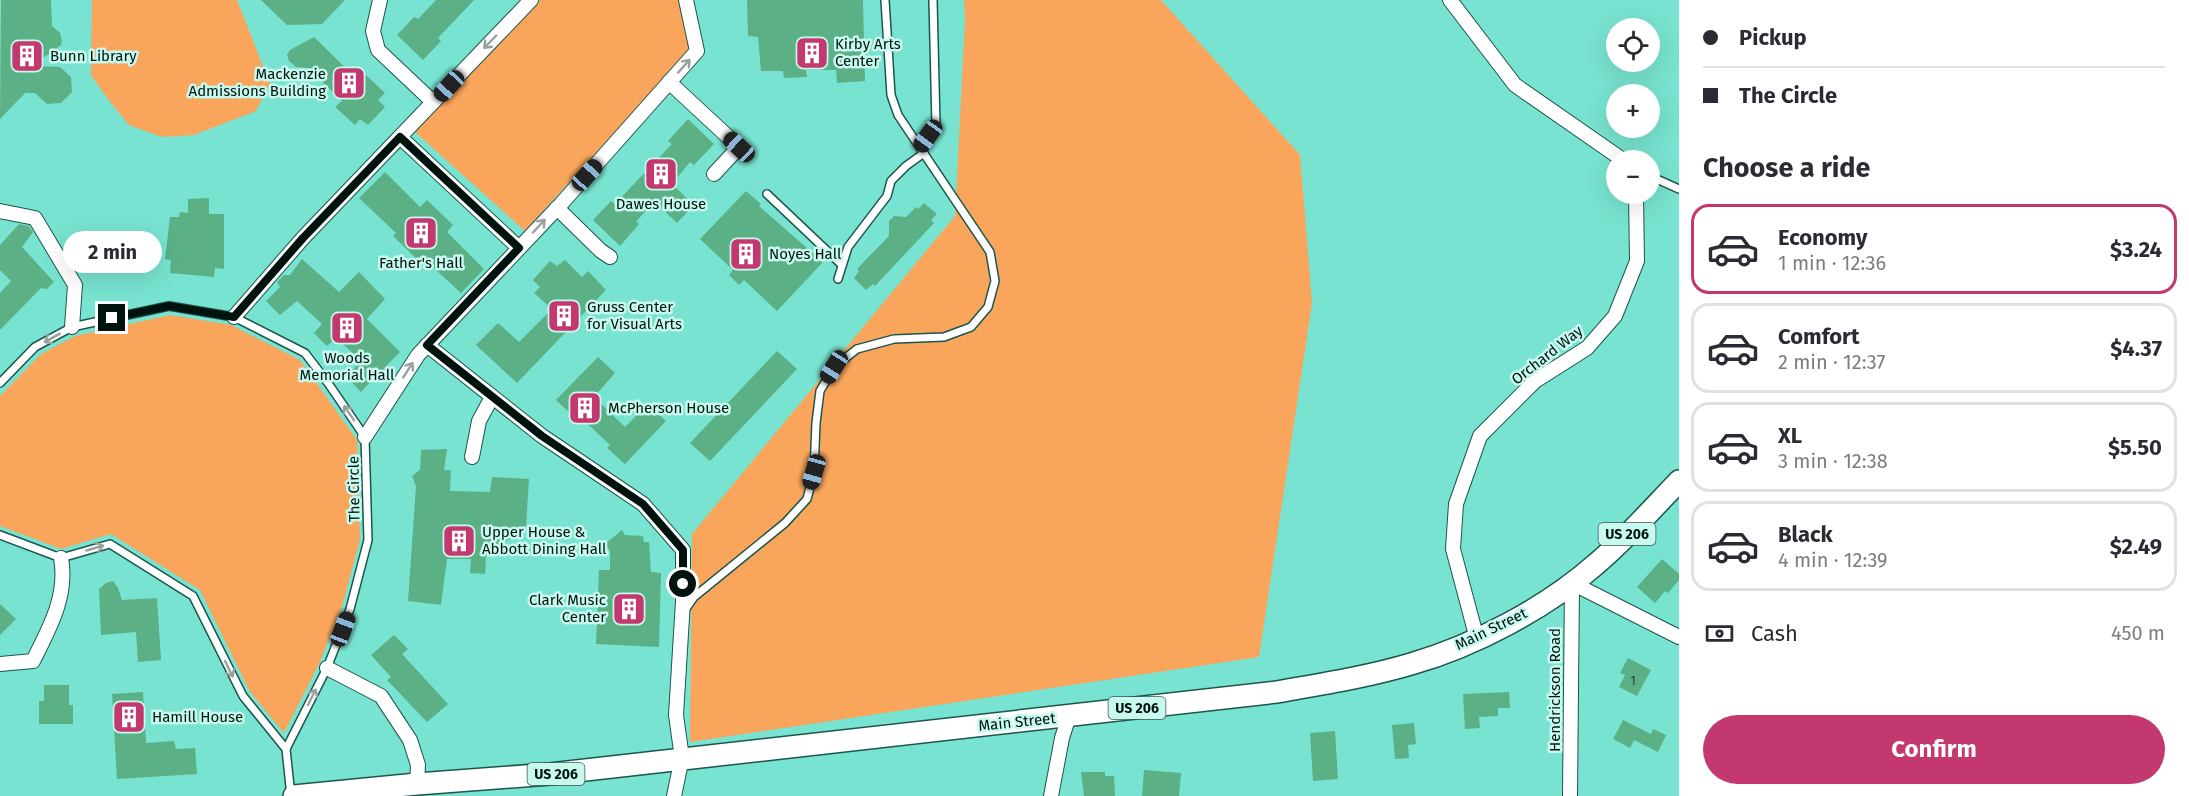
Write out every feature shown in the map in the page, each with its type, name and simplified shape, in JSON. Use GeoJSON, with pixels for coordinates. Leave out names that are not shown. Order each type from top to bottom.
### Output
{"type":"FeatureCollection","features":[{"type":"Feature","properties":{"kind":"highway","name":"Main Street"},"geometry":{"type":"LineString","coordinates":[[292,796],[338,794],[417,784],[550,774],[1277,692],[1357,677],[1413,663],[1477,639],[1541,604],[1572,584],[1618,544],[1679,481]]}},
{"type":"Feature","properties":{"kind":"street"},"geometry":{"type":"LineString","coordinates":[[380,0],[373,31],[378,50],[434,102]]}},
{"type":"Feature","properties":{"kind":"street"},"geometry":{"type":"LineString","coordinates":[[234,317],[303,238],[531,0]]}},
{"type":"Feature","properties":{"kind":"street"},"geometry":{"type":"LineString","coordinates":[[365,437],[418,355],[557,207],[697,51],[686,0]]}},
{"type":"Feature","properties":{"kind":"street"},"geometry":{"type":"LineString","coordinates":[[1450,0],[1515,85],[1609,150]]}},
{"type":"Feature","properties":{"kind":"street"},"geometry":{"type":"LineString","coordinates":[[669,82],[739,147],[714,174]]}},
{"type":"Feature","properties":{"kind":"street"},"geometry":{"type":"LineString","coordinates":[[400,137],[519,248]]}},
{"type":"Feature","properties":{"kind":"street","name":"Orchard Way"},"geometry":{"type":"LineString","coordinates":[[1477,639],[1453,549],[1456,504],[1480,436],[1535,381],[1587,348],[1615,316],[1637,261],[1636,204]]}},
{"type":"Feature","properties":{"kind":"street"},"geometry":{"type":"LineString","coordinates":[[557,207],[601,251],[610,256]]}},
{"type":"Feature","properties":{"kind":"street"},"geometry":{"type":"LineString","coordinates":[[0,211],[35,218],[75,285],[72,327]]}},
{"type":"Feature","properties":{"kind":"street"},"geometry":{"type":"LineString","coordinates":[[427,345],[542,436],[643,504],[683,550],[676,715],[681,758],[674,796]]}},
{"type":"Feature","properties":{"kind":"street"},"geometry":{"type":"LineString","coordinates":[[472,457],[479,421],[492,397]]}},
{"type":"Feature","properties":{"kind":"street"},"geometry":{"type":"LineString","coordinates":[[0,664],[33,661],[56,615],[64,574],[61,558]]}},
{"type":"Feature","properties":{"kind":"street"},"geometry":{"type":"LineString","coordinates":[[1572,584],[1679,637]]}},
{"type":"Feature","properties":{"kind":"street","name":"Hendrickson Road"},"geometry":{"type":"LineString","coordinates":[[1570,796],[1572,584]]}},
{"type":"Feature","properties":{"kind":"street"},"geometry":{"type":"LineString","coordinates":[[327,668],[381,696],[411,740],[418,765],[417,784]]}},
{"type":"Feature","properties":{"kind":"street"},"geometry":{"type":"LineString","coordinates":[[1051,796],[1062,738],[1069,716]]}},
{"type":"Feature","properties":{"kind":"lane"},"geometry":{"type":"LineString","coordinates":[[681,621],[694,597],[785,523],[807,499],[814,472],[820,391],[834,367],[857,349],[894,339],[944,337],[971,327],[988,307],[995,281],[990,252],[898,115],[891,95],[885,0]]}},
{"type":"Feature","properties":{"kind":"lane"},"geometry":{"type":"LineString","coordinates":[[838,279],[848,247],[887,196],[891,181],[922,150],[936,125],[933,0]]}},
{"type":"Feature","properties":{"kind":"lane"},"geometry":{"type":"LineString","coordinates":[[1660,180],[1679,189]]}},
{"type":"Feature","properties":{"kind":"lane"},"geometry":{"type":"LineString","coordinates":[[767,194],[842,265]]}},
{"type":"Feature","properties":{"kind":"lane","name":"The Circle"},"geometry":{"type":"LineString","coordinates":[[0,383],[35,347],[72,327],[169,306],[234,317],[305,353],[365,437],[369,540],[350,609],[327,668],[286,749]]}},
{"type":"Feature","properties":{"kind":"lane"},"geometry":{"type":"LineString","coordinates":[[0,535],[61,558],[110,544],[193,596],[243,696],[286,749],[292,796]]}},
{"type":"Feature","properties":{"kind":"shaded area"},"geometry":{"type":"Polygon","coordinates":[[[92,0],[237,0],[270,84],[256,111],[194,135],[162,137],[129,125],[91,75],[92,0]]]}},
{"type":"Feature","properties":{"kind":"shaded area"},"geometry":{"type":"Polygon","coordinates":[[[540,0],[679,0],[689,50],[525,231],[415,132],[540,0]]]}},
{"type":"Feature","properties":{"kind":"shaded area"},"geometry":{"type":"Polygon","coordinates":[[[964,0],[1161,0],[1300,155],[1312,303],[1259,657],[690,742],[692,534],[955,216],[964,0]]]}},
{"type":"Feature","properties":{"kind":"shaded area"},"geometry":{"type":"Polygon","coordinates":[[[170,315],[231,325],[300,360],[357,440],[360,539],[342,607],[319,664],[284,733],[250,692],[200,590],[111,534],[61,549],[0,526],[0,396],[41,354],[75,336],[170,315]]]}},
{"type":"Feature","properties":{"kind":"building","name":"Bunn Library"},"geometry":{"type":"Polygon","coordinates":[[[1,0],[51,0],[52,26],[60,33],[61,45],[32,66],[60,67],[71,77],[72,92],[61,103],[47,104],[35,93],[25,93],[0,119],[1,0]]]}},
{"type":"Feature","properties":{"kind":"building"},"geometry":{"type":"Polygon","coordinates":[[[261,0],[345,0],[322,24],[287,25],[261,0]]]}},
{"type":"Feature","properties":{"kind":"building"},"geometry":{"type":"Polygon","coordinates":[[[436,0],[474,0],[438,38],[441,41],[423,60],[397,35],[414,17],[418,19],[436,0]]]}},
{"type":"Feature","properties":{"kind":"building","name":"Kirby Arts Center"},"geometry":{"type":"Polygon","coordinates":[[[747,0],[863,0],[865,81],[837,83],[836,70],[806,70],[807,77],[784,78],[783,71],[761,71],[758,37],[748,36],[747,0]]]}},
{"type":"Feature","properties":{"kind":"building","name":"Mackenzie Admissions Building"},"geometry":{"type":"Polygon","coordinates":[[[314,37],[360,82],[366,75],[385,93],[378,100],[385,107],[368,125],[360,119],[355,125],[335,107],[342,101],[313,73],[317,69],[296,67],[289,61],[287,55],[290,50],[314,37]]]}},
{"type":"Feature","properties":{"kind":"building","name":"Dawes House"},"geometry":{"type":"Polygon","coordinates":[[[688,119],[714,144],[694,165],[690,162],[672,184],[694,205],[677,223],[654,201],[636,222],[639,224],[620,246],[593,220],[611,201],[615,204],[672,144],[668,141],[688,119]]]}},
{"type":"Feature","properties":{"kind":"building","name":"Father's Hall"},"geometry":{"type":"Polygon","coordinates":[[[385,172],[420,207],[427,200],[453,225],[447,232],[484,269],[461,293],[423,258],[419,261],[393,236],[396,233],[359,198],[385,172]]]}},
{"type":"Feature","properties":{"kind":"building","name":"Noyes Hall"},"geometry":{"type":"Polygon","coordinates":[[[746,191],[761,204],[759,206],[823,262],[777,311],[744,280],[739,285],[729,275],[733,270],[700,239],[746,191]]]}},
{"type":"Feature","properties":{"kind":"building"},"geometry":{"type":"Polygon","coordinates":[[[209,198],[209,214],[224,214],[224,269],[215,268],[214,277],[170,273],[171,260],[165,259],[170,217],[179,217],[180,212],[188,213],[188,199],[209,198]]]}},
{"type":"Feature","properties":{"kind":"building"},"geometry":{"type":"Polygon","coordinates":[[[924,203],[937,214],[931,220],[934,223],[875,286],[873,284],[866,290],[854,278],[859,271],[857,269],[889,236],[889,221],[894,216],[906,217],[924,203]]]}},
{"type":"Feature","properties":{"kind":"building"},"geometry":{"type":"Polygon","coordinates":[[[19,224],[29,226],[33,232],[22,247],[54,282],[47,289],[41,288],[0,330],[0,293],[11,281],[0,270],[0,245],[19,224]]]}},
{"type":"Feature","properties":{"kind":"building","name":"Woods Memorial Hall"},"geometry":{"type":"Polygon","coordinates":[[[302,259],[339,292],[359,272],[385,299],[367,319],[400,352],[386,366],[388,373],[382,377],[376,376],[361,392],[346,376],[362,361],[336,338],[327,346],[314,333],[322,324],[297,301],[280,315],[266,301],[280,287],[277,282],[284,275],[290,275],[302,259]]]}},
{"type":"Feature","properties":{"kind":"building","name":"Gruss Center for Visual Arts"},"geometry":{"type":"Polygon","coordinates":[[[565,260],[582,277],[588,271],[606,290],[517,383],[476,345],[498,323],[519,342],[552,309],[534,293],[540,287],[533,280],[550,261],[557,266],[565,260]]]}},
{"type":"Feature","properties":{"kind":"building"},"geometry":{"type":"Polygon","coordinates":[[[777,351],[797,369],[710,461],[690,443],[777,351]]]}},
{"type":"Feature","properties":{"kind":"building","name":"McPherson House"},"geometry":{"type":"Polygon","coordinates":[[[598,357],[615,373],[594,397],[625,427],[648,404],[666,421],[625,464],[607,448],[610,445],[576,413],[573,416],[556,400],[598,357]]]}},
{"type":"Feature","properties":{"kind":"building","name":"Upper House & Abbott Dining Hall"},"geometry":{"type":"Polygon","coordinates":[[[447,449],[444,470],[451,470],[450,491],[490,492],[492,477],[529,479],[526,527],[486,556],[485,574],[470,573],[471,559],[447,559],[441,605],[408,601],[416,486],[412,476],[420,470],[421,450],[447,449]]]}},
{"type":"Feature","properties":{"kind":"building","name":"Clark Music Center"},"geometry":{"type":"Polygon","coordinates":[[[622,530],[625,535],[643,536],[644,542],[649,542],[651,572],[661,573],[659,647],[596,644],[599,570],[610,570],[610,551],[605,544],[622,530]]]}},
{"type":"Feature","properties":{"kind":"building"},"geometry":{"type":"Polygon","coordinates":[[[1662,559],[1679,574],[1679,580],[1655,603],[1637,587],[1662,559]]]}},
{"type":"Feature","properties":{"kind":"building"},"geometry":{"type":"Polygon","coordinates":[[[113,581],[122,600],[157,598],[161,660],[138,662],[136,632],[101,635],[99,589],[113,581]]]}},
{"type":"Feature","properties":{"kind":"building"},"geometry":{"type":"Polygon","coordinates":[[[0,604],[16,619],[0,635],[0,604]]]}},
{"type":"Feature","properties":{"kind":"building"},"geometry":{"type":"Polygon","coordinates":[[[394,635],[408,649],[402,654],[448,704],[427,722],[387,680],[391,677],[371,655],[394,635]]]}},
{"type":"Feature","properties":{"kind":"building"},"geometry":{"type":"Polygon","coordinates":[[[1628,658],[1651,670],[1637,696],[1619,687],[1625,675],[1620,673],[1628,658]]]}},
{"type":"Feature","properties":{"kind":"building"},"geometry":{"type":"Polygon","coordinates":[[[44,685],[69,685],[69,705],[73,705],[73,724],[39,724],[39,701],[44,701],[44,685]]]}},
{"type":"Feature","properties":{"kind":"building","name":"Hamill House"},"geometry":{"type":"Polygon","coordinates":[[[143,692],[146,743],[174,741],[176,749],[195,748],[197,774],[117,779],[112,694],[143,692]]]}},
{"type":"Feature","properties":{"kind":"building"},"geometry":{"type":"Polygon","coordinates":[[[1509,692],[1510,708],[1498,708],[1498,716],[1479,717],[1480,728],[1465,729],[1463,694],[1509,692]]]}},
{"type":"Feature","properties":{"kind":"building"},"geometry":{"type":"Polygon","coordinates":[[[1623,720],[1651,734],[1653,729],[1666,735],[1658,752],[1634,740],[1630,748],[1613,739],[1623,720]]]}},
{"type":"Feature","properties":{"kind":"building"},"geometry":{"type":"Polygon","coordinates":[[[1414,723],[1416,744],[1408,745],[1409,758],[1395,759],[1392,725],[1414,723]]]}},
{"type":"Feature","properties":{"kind":"building"},"geometry":{"type":"Polygon","coordinates":[[[1335,731],[1338,779],[1313,781],[1310,733],[1335,731]]]}},
{"type":"Feature","properties":{"kind":"building"},"geometry":{"type":"Polygon","coordinates":[[[1144,770],[1181,773],[1179,796],[1142,796],[1144,770]]]}},
{"type":"Feature","properties":{"kind":"building"},"geometry":{"type":"Polygon","coordinates":[[[1081,772],[1105,772],[1105,776],[1114,776],[1115,796],[1084,796],[1081,772]]]}},
{"type":"Feature","properties":{"kind":"place","name":"Kirby Arts Center"},"geometry":{"type":"Point","coordinates":[812,53]}},
{"type":"Feature","properties":{"kind":"place","name":"Bunn Library"},"geometry":{"type":"Point","coordinates":[27,56]}},
{"type":"Feature","properties":{"kind":"place","name":"Mackenzie Admissions Building"},"geometry":{"type":"Point","coordinates":[349,83]}},
{"type":"Feature","properties":{"kind":"place","name":"Dawes House"},"geometry":{"type":"Point","coordinates":[661,174]}},
{"type":"Feature","properties":{"kind":"place","name":"Father's Hall"},"geometry":{"type":"Point","coordinates":[421,233]}},
{"type":"Feature","properties":{"kind":"place","name":"Noyes Hall"},"geometry":{"type":"Point","coordinates":[746,254]}},
{"type":"Feature","properties":{"kind":"place","name":"Gruss Center for Visual Arts"},"geometry":{"type":"Point","coordinates":[564,316]}},
{"type":"Feature","properties":{"kind":"place","name":"Woods Memorial Hall"},"geometry":{"type":"Point","coordinates":[347,328]}},
{"type":"Feature","properties":{"kind":"place","name":"McPherson House"},"geometry":{"type":"Point","coordinates":[585,408]}},
{"type":"Feature","properties":{"kind":"place","name":"Upper House & Abbott Dining Hall"},"geometry":{"type":"Point","coordinates":[459,541]}},
{"type":"Feature","properties":{"kind":"place","name":"Clark Music Center"},"geometry":{"type":"Point","coordinates":[629,609]}},
{"type":"Feature","properties":{"kind":"place","name":"Hamill House"},"geometry":{"type":"Point","coordinates":[129,717]}},
{"type":"Feature","properties":{"kind":"route"},"geometry":{"type":"LineString","coordinates":[[112,318],[169,306],[234,317],[303,238],[400,137],[519,248],[427,345],[542,436],[643,504],[683,550],[683,584]]}}]}
